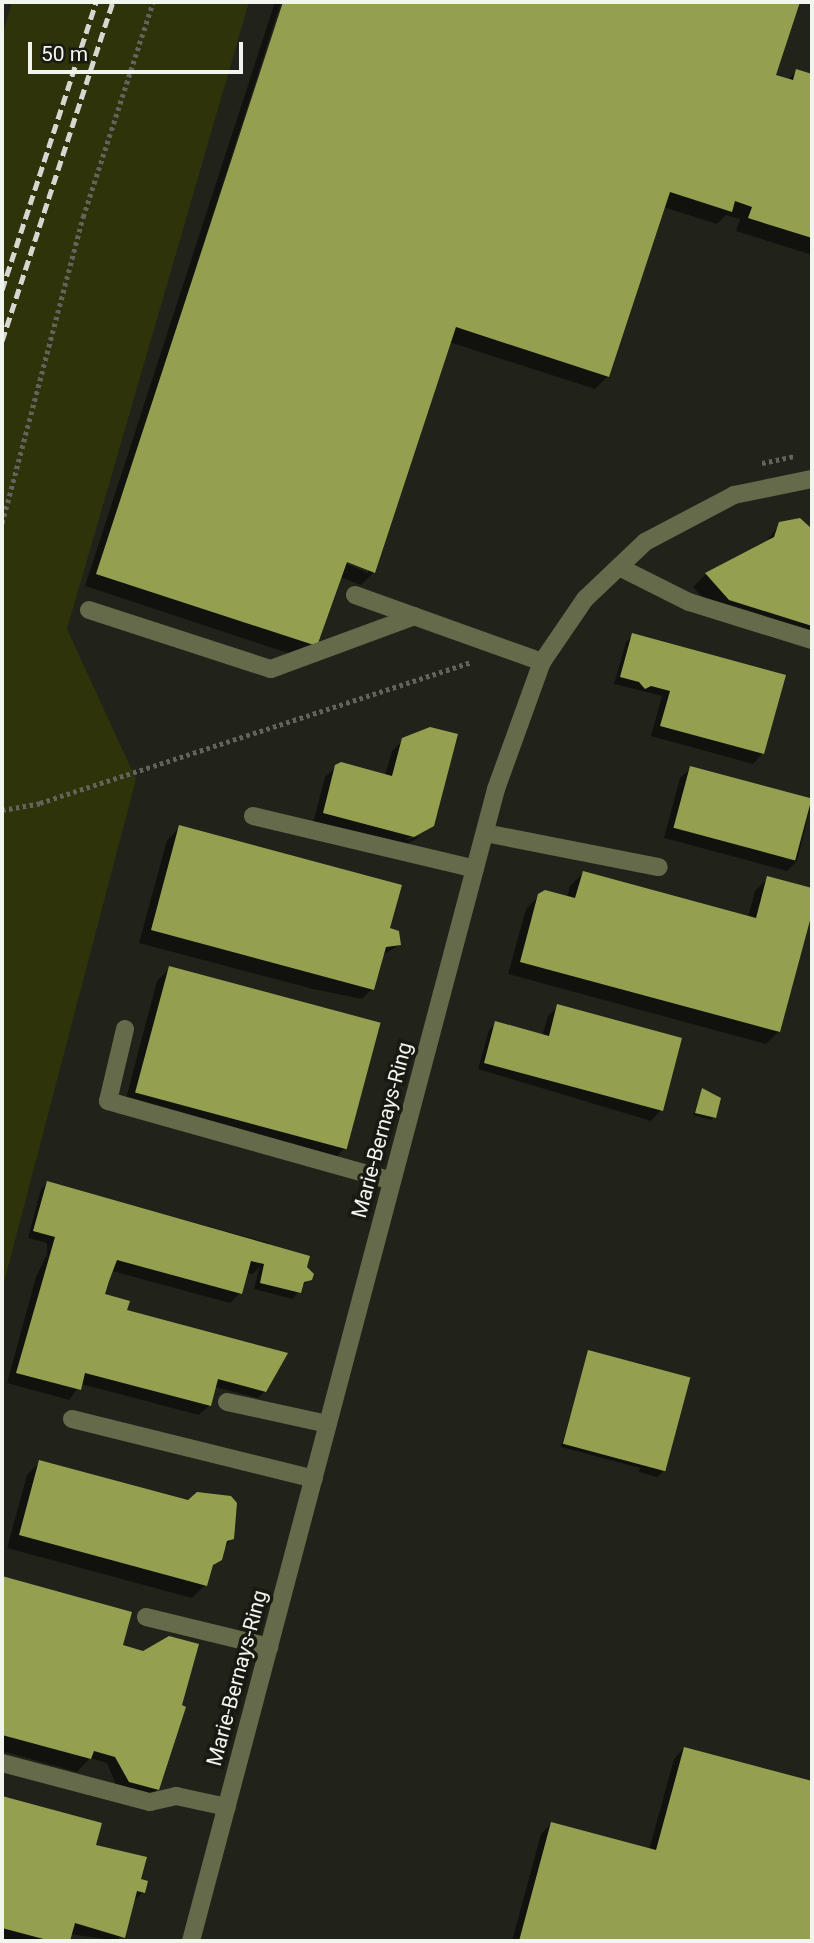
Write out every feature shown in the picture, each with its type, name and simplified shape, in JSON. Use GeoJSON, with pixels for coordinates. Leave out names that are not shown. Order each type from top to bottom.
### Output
{"type":"FeatureCollection","features":[{"type":"Feature","properties":{"kind":"street","name":"Marie-Bernays-Ring"},"geometry":{"type":"LineString","coordinates":[[191,1941],[475,869],[542,662],[585,599],[645,542],[734,495],[812,479]]}},
{"type":"Feature","properties":{"kind":"street"},"geometry":{"type":"LineString","coordinates":[[619,567],[690,602],[812,640]]}},
{"type":"Feature","properties":{"kind":"street"},"geometry":{"type":"LineString","coordinates":[[355,595],[505,651],[542,662]]}},
{"type":"Feature","properties":{"kind":"street"},"geometry":{"type":"LineString","coordinates":[[89,610],[271,669],[415,616]]}},
{"type":"Feature","properties":{"kind":"street"},"geometry":{"type":"LineString","coordinates":[[253,816],[475,869]]}},
{"type":"Feature","properties":{"kind":"street"},"geometry":{"type":"LineString","coordinates":[[485,833],[659,867]]}},
{"type":"Feature","properties":{"kind":"street"},"geometry":{"type":"LineString","coordinates":[[125,1029],[108,1101],[392,1181]]}},
{"type":"Feature","properties":{"kind":"street"},"geometry":{"type":"LineString","coordinates":[[226,1402],[328,1424]]}},
{"type":"Feature","properties":{"kind":"street"},"geometry":{"type":"LineString","coordinates":[[72,1419],[314,1479]]}},
{"type":"Feature","properties":{"kind":"street"},"geometry":{"type":"LineString","coordinates":[[146,1617],[269,1647]]}},
{"type":"Feature","properties":{"kind":"street"},"geometry":{"type":"LineString","coordinates":[[2,1763],[150,1802],[176,1796],[227,1807]]}},
{"type":"Feature","properties":{"kind":"path"},"geometry":{"type":"LineString","coordinates":[[2,523],[83,217],[153,2]]}},
{"type":"Feature","properties":{"kind":"path"},"geometry":{"type":"LineString","coordinates":[[2,810],[90,787],[505,651]]}},
{"type":"Feature","properties":{"kind":"green space"},"geometry":{"type":"Polygon","coordinates":[[[12,2],[249,2],[67,629],[136,779],[2,1290],[2,37],[12,2]]]}},
{"type":"Feature","properties":{"kind":"building"},"geometry":{"type":"Polygon","coordinates":[[[283,2],[800,2],[776,75],[793,80],[796,69],[812,74],[812,238],[748,218],[752,207],[735,201],[732,212],[670,192],[609,377],[456,327],[375,573],[347,562],[317,646],[96,574],[283,2]]]}},
{"type":"Feature","properties":{"kind":"building"},"geometry":{"type":"Polygon","coordinates":[[[800,518],[812,529],[812,626],[729,600],[705,573],[774,537],[779,522],[800,518]]]}},
{"type":"Feature","properties":{"kind":"building"},"geometry":{"type":"Polygon","coordinates":[[[632,633],[786,675],[764,754],[660,726],[670,691],[651,686],[645,689],[639,682],[620,677],[632,633]]]}},
{"type":"Feature","properties":{"kind":"building"},"geometry":{"type":"Polygon","coordinates":[[[430,727],[458,734],[434,826],[414,837],[323,813],[335,765],[341,762],[392,776],[402,738],[430,727]]]}},
{"type":"Feature","properties":{"kind":"building"},"geometry":{"type":"Polygon","coordinates":[[[690,766],[812,799],[795,860],[673,828],[690,766]]]}},
{"type":"Feature","properties":{"kind":"building"},"geometry":{"type":"Polygon","coordinates":[[[179,825],[402,885],[390,928],[399,931],[401,945],[386,947],[374,990],[151,930],[179,825]]]}},
{"type":"Feature","properties":{"kind":"building"},"geometry":{"type":"Polygon","coordinates":[[[583,871],[756,918],[767,876],[812,888],[812,913],[780,1032],[520,962],[538,894],[545,890],[575,898],[583,871]]]}},
{"type":"Feature","properties":{"kind":"building"},"geometry":{"type":"Polygon","coordinates":[[[169,966],[381,1023],[347,1149],[135,1093],[169,966]]]}},
{"type":"Feature","properties":{"kind":"building"},"geometry":{"type":"Polygon","coordinates":[[[557,1004],[682,1038],[663,1111],[484,1063],[495,1021],[549,1036],[557,1004]]]}},
{"type":"Feature","properties":{"kind":"building"},"geometry":{"type":"Polygon","coordinates":[[[702,1088],[721,1098],[716,1118],[695,1113],[702,1088]]]}},
{"type":"Feature","properties":{"kind":"building"},"geometry":{"type":"Polygon","coordinates":[[[47,1181],[310,1256],[307,1267],[314,1274],[312,1280],[304,1282],[301,1293],[260,1283],[264,1264],[251,1261],[242,1294],[117,1260],[109,1281],[105,1294],[130,1301],[127,1310],[288,1353],[266,1392],[218,1379],[211,1406],[85,1373],[81,1390],[16,1373],[55,1237],[33,1231],[47,1181]]]}},
{"type":"Feature","properties":{"kind":"building"},"geometry":{"type":"Polygon","coordinates":[[[588,1350],[690,1377],[665,1471],[563,1444],[588,1350]]]}},
{"type":"Feature","properties":{"kind":"building"},"geometry":{"type":"Polygon","coordinates":[[[39,1460],[188,1500],[197,1492],[231,1496],[237,1503],[234,1539],[227,1541],[222,1560],[213,1565],[207,1586],[19,1535],[39,1460]]]}},
{"type":"Feature","properties":{"kind":"building"},"geometry":{"type":"Polygon","coordinates":[[[2,1576],[132,1612],[123,1645],[143,1651],[169,1636],[199,1644],[182,1705],[186,1707],[159,1790],[129,1782],[115,1757],[94,1751],[91,1759],[2,1735],[2,1576]]]}},
{"type":"Feature","properties":{"kind":"building"},"geometry":{"type":"Polygon","coordinates":[[[684,1747],[812,1781],[812,1941],[519,1941],[551,1822],[656,1850],[684,1747]]]}},
{"type":"Feature","properties":{"kind":"building"},"geometry":{"type":"Polygon","coordinates":[[[2,1796],[102,1823],[96,1845],[147,1857],[141,1879],[148,1881],[145,1893],[137,1891],[125,1938],[75,1923],[70,1941],[51,1941],[2,1928],[2,1796]]]}},
{"type":"Feature","properties":{"kind":"railway"},"geometry":{"type":"LineString","coordinates":[[2,290],[96,2]]}},
{"type":"Feature","properties":{"kind":"railway"},"geometry":{"type":"LineString","coordinates":[[2,341],[113,2]]}}]}
